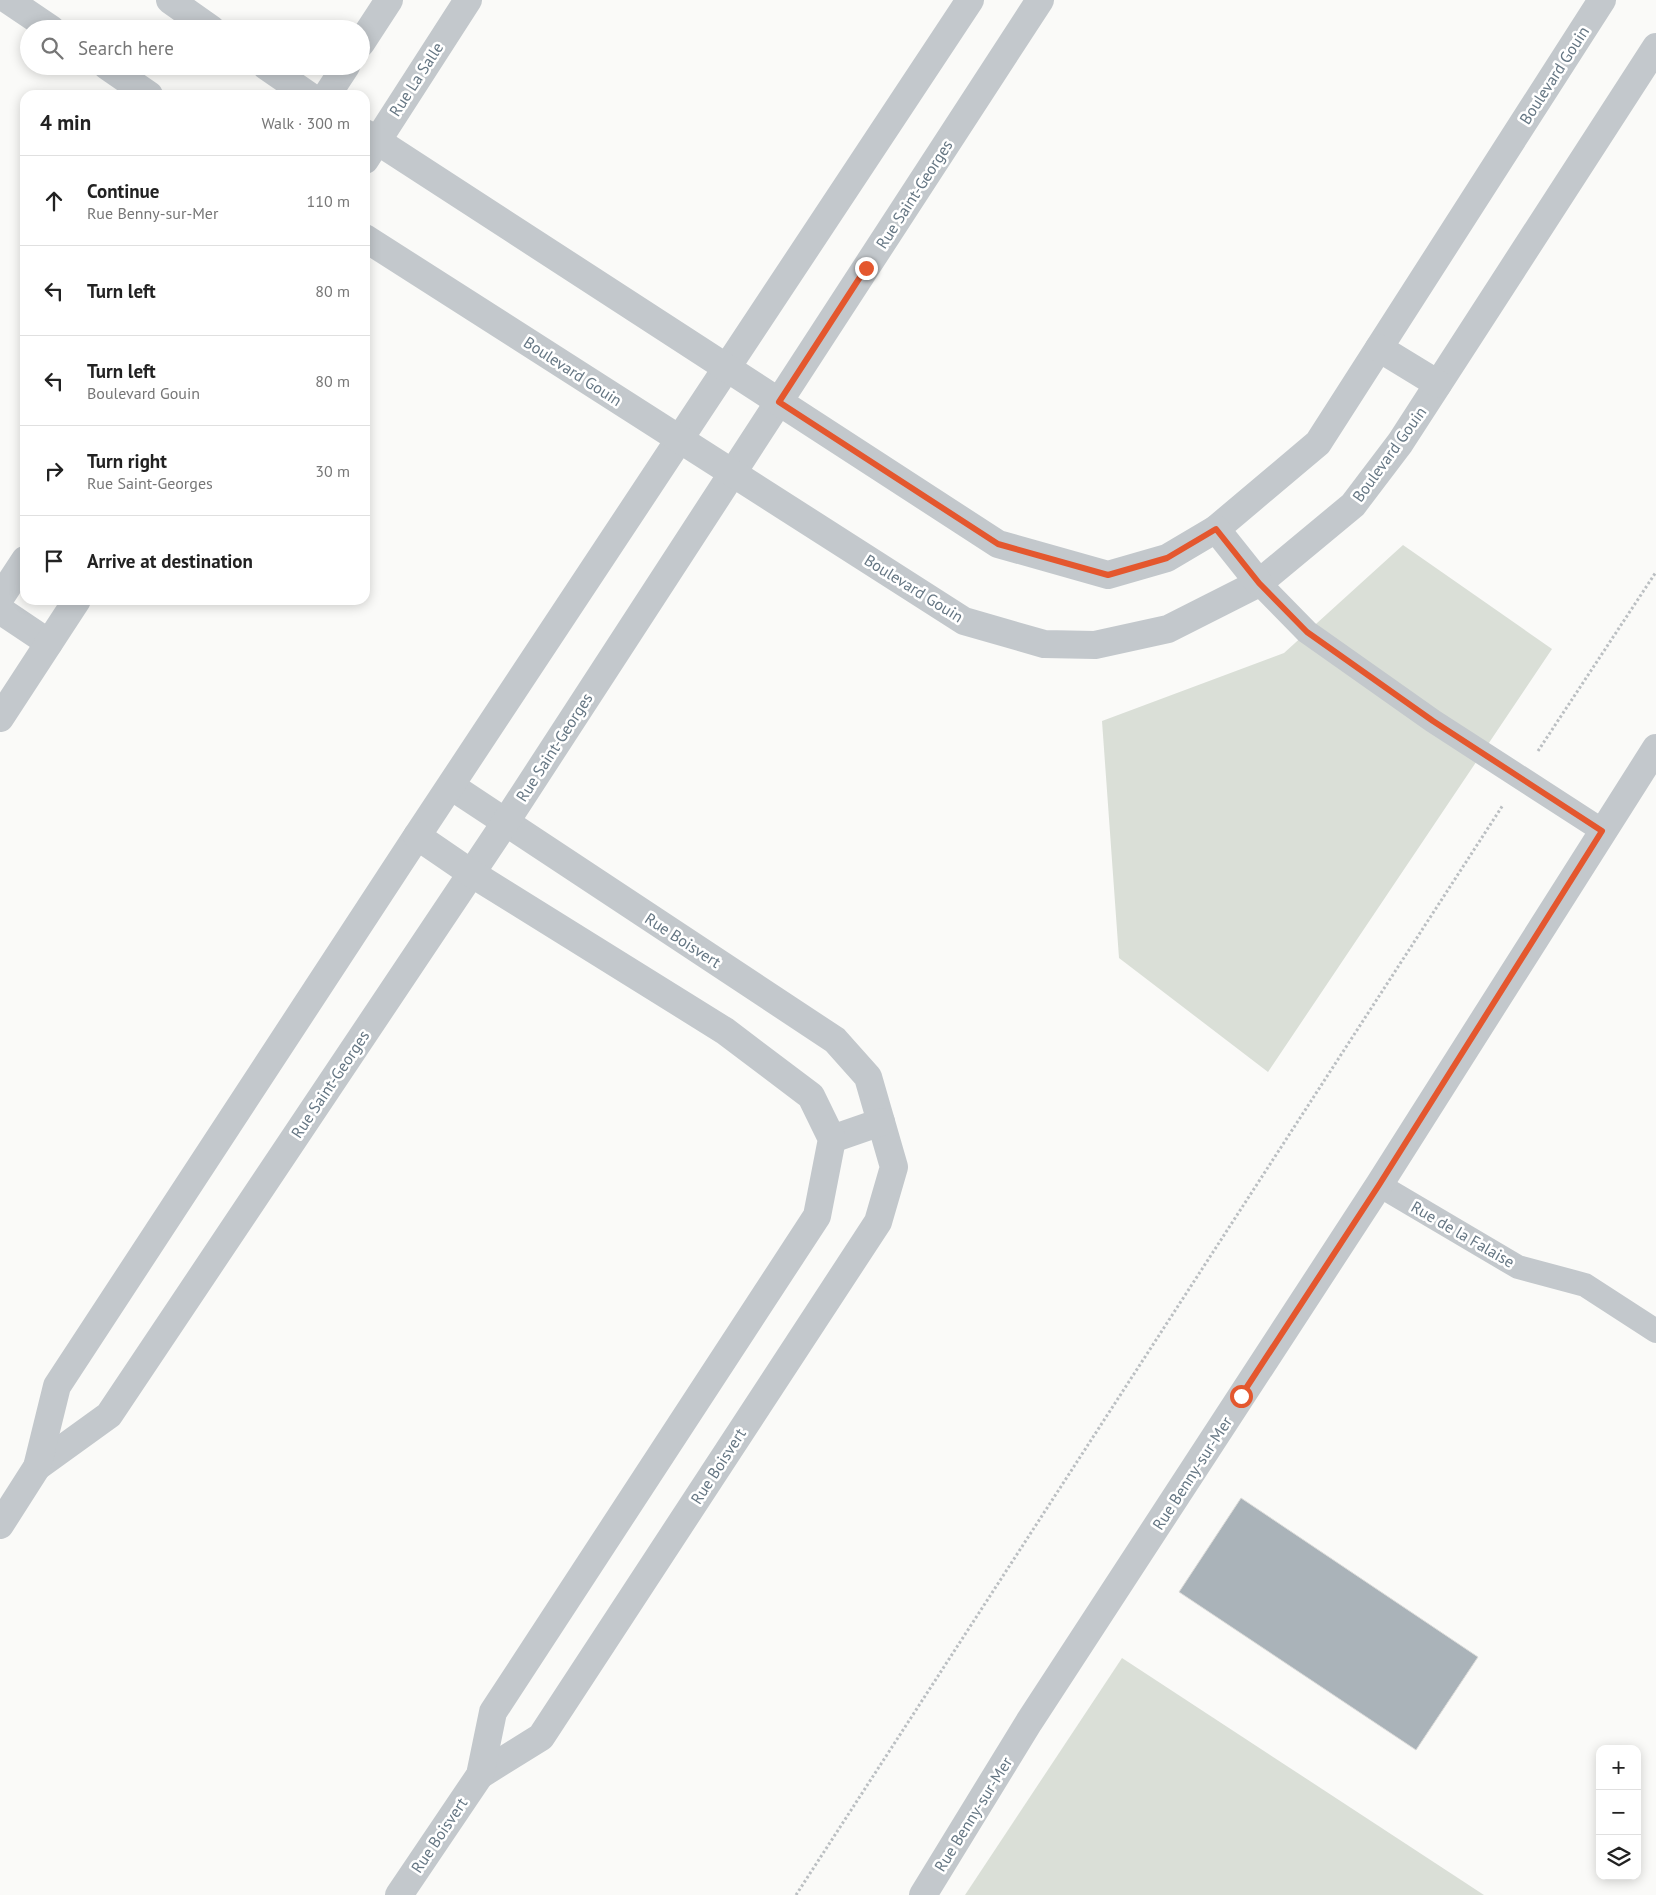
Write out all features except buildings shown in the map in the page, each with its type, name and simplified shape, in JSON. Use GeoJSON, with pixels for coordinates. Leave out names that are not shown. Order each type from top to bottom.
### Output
{"type":"FeatureCollection","features":[{"type":"Feature","properties":{"kind":"street"},"geometry":{"type":"LineString","coordinates":[[8,0],[38,20]]}},
{"type":"Feature","properties":{"kind":"street"},"geometry":{"type":"LineString","coordinates":[[170,0],[198,20]]}},
{"type":"Feature","properties":{"kind":"street"},"geometry":{"type":"LineString","coordinates":[[370,29],[389,0]]}},
{"type":"Feature","properties":{"kind":"street","name":"Rue La Salle"},"geometry":{"type":"LineString","coordinates":[[370,143],[468,0]]}},
{"type":"Feature","properties":{"kind":"street","name":"Rue Saint-Georges"},"geometry":{"type":"LineString","coordinates":[[0,1526],[38,1467],[57,1386],[417,836],[970,0]]}},
{"type":"Feature","properties":{"kind":"street","name":"Rue Saint-Georges"},"geometry":{"type":"LineString","coordinates":[[38,1467],[109,1415],[505,823],[1040,0]]}},
{"type":"Feature","properties":{"kind":"street","name":"Boulevard Gouin"},"geometry":{"type":"LineString","coordinates":[[370,145],[727,368],[998,544],[1108,575],[1167,558],[1216,529],[1318,443],[1602,0]]}},
{"type":"Feature","properties":{"kind":"street","name":"Boulevard Gouin"},"geometry":{"type":"LineString","coordinates":[[370,241],[964,621],[1044,644],[1095,645],[1168,629],[1259,583],[1353,505],[1400,443],[1656,47]]}},
{"type":"Feature","properties":{"kind":"street"},"geometry":{"type":"LineString","coordinates":[[120,75],[142,90]]}},
{"type":"Feature","properties":{"kind":"street"},"geometry":{"type":"LineString","coordinates":[[279,75],[301,90]]}},
{"type":"Feature","properties":{"kind":"street"},"geometry":{"type":"LineString","coordinates":[[330,90],[340,75]]}},
{"type":"Feature","properties":{"kind":"street"},"geometry":{"type":"LineString","coordinates":[[1379,348],[1438,384]]}},
{"type":"Feature","properties":{"kind":"street"},"geometry":{"type":"LineString","coordinates":[[1216,529],[1259,583]]}},
{"type":"Feature","properties":{"kind":"street"},"geometry":{"type":"LineString","coordinates":[[0,598],[20,568]]}},
{"type":"Feature","properties":{"kind":"street"},"geometry":{"type":"LineString","coordinates":[[0,718],[74,605]]}},
{"type":"Feature","properties":{"kind":"street"},"geometry":{"type":"LineString","coordinates":[[0,610],[49,643]]}},
{"type":"Feature","properties":{"kind":"street","name":"Rue Benny-sur-Mer"},"geometry":{"type":"LineString","coordinates":[[923,1895],[1029,1722],[1379,1185],[1656,748]]}},
{"type":"Feature","properties":{"kind":"street","name":"Rue Boisvert"},"geometry":{"type":"LineString","coordinates":[[451,786],[835,1040],[868,1077],[894,1167],[878,1222],[541,1738],[480,1775]]}},
{"type":"Feature","properties":{"kind":"street"},"geometry":{"type":"LineString","coordinates":[[417,836],[471,872],[725,1031],[811,1096],[832,1139],[881,1122]]}},
{"type":"Feature","properties":{"kind":"street","name":"Rue Boisvert"},"geometry":{"type":"LineString","coordinates":[[399,1895],[480,1775],[493,1712],[817,1216],[832,1139]]}},
{"type":"Feature","properties":{"kind":"lane"},"geometry":{"type":"LineString","coordinates":[[1259,583],[1307,632],[1433,721],[1602,831]]}},
{"type":"Feature","properties":{"kind":"lane","name":"Rue de la Falaise"},"geometry":{"type":"LineString","coordinates":[[1379,1185],[1518,1267],[1585,1285],[1656,1331]]}},
{"type":"Feature","properties":{"kind":"path"},"geometry":{"type":"LineString","coordinates":[[796,1895],[1520,778],[1656,572]]}},
{"type":"Feature","properties":{"kind":"shaded area"},"geometry":{"type":"Polygon","coordinates":[[[1403,545],[1552,649],[1268,1072],[1119,958],[1102,721],[1284,653],[1403,545]]]}},
{"type":"Feature","properties":{"kind":"shaded area"},"geometry":{"type":"Polygon","coordinates":[[[1122,1658],[1484,1895],[965,1895],[1122,1658]]]}},
{"type":"Feature","properties":{"kind":"route"},"geometry":{"type":"LineString","coordinates":[[866,268],[779,402],[998,544],[1108,575],[1167,558],[1216,529],[1259,583],[1307,632],[1433,721],[1602,831],[1379,1185],[1241,1396]]}}]}
